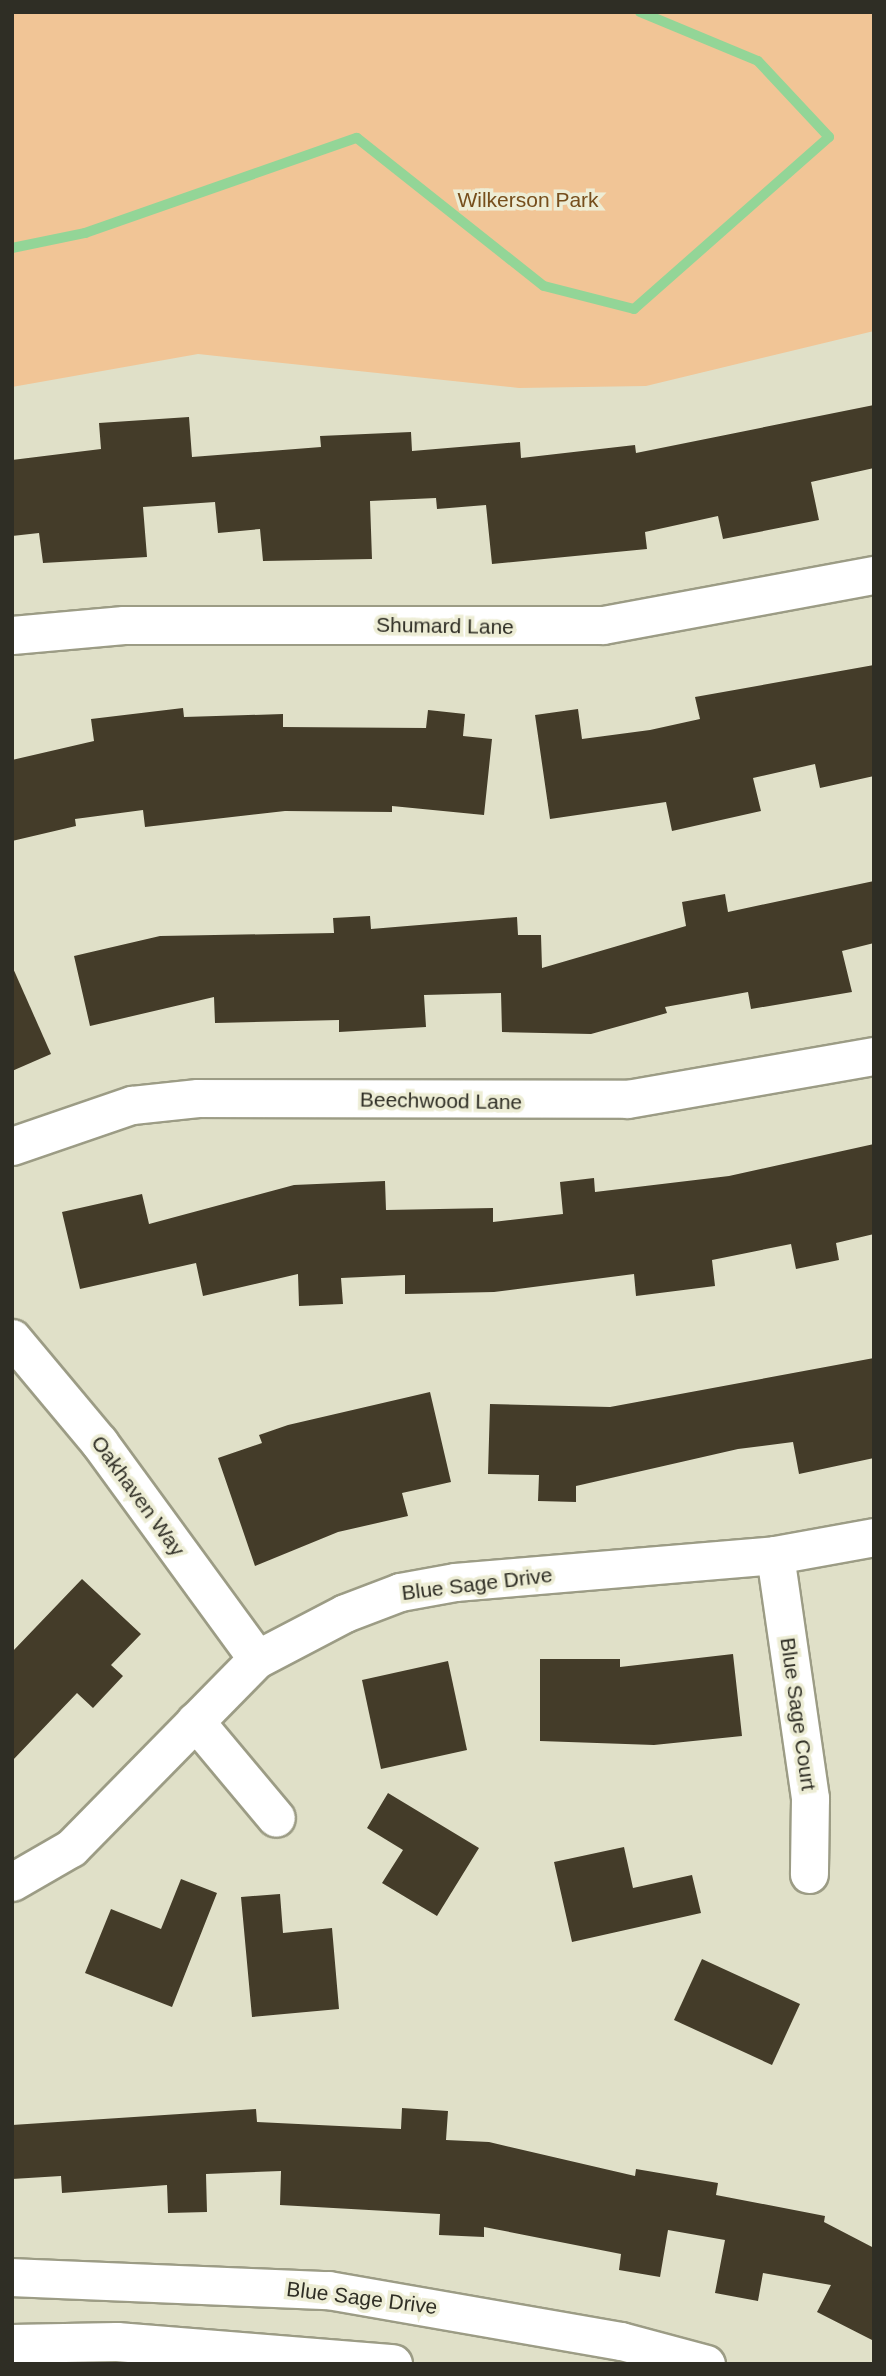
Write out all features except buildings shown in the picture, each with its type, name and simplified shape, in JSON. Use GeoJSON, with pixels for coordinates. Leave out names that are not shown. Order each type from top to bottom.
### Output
{"type":"FeatureCollection","features":[{"type":"Feature","properties":{"kind":"main road"},"geometry":{"type":"LineString","coordinates":[[12,2344],[130,2343],[393,2364]]}},
{"type":"Feature","properties":{"kind":"street","name":"Shumard Lane"},"geometry":{"type":"LineString","coordinates":[[12,635],[124,625],[603,625],[874,575]]}},
{"type":"Feature","properties":{"kind":"street","name":"Beechwood Lane"},"geometry":{"type":"LineString","coordinates":[[12,1146],[132,1105],[198,1098],[574,1103],[874,1056]]}},
{"type":"Feature","properties":{"kind":"street","name":"Oakhaven Way"},"geometry":{"type":"LineString","coordinates":[[12,1338],[99,1442],[257,1659]]}},
{"type":"Feature","properties":{"kind":"street","name":"Blue Sage Drive"},"geometry":{"type":"LineString","coordinates":[[12,1882],[71,1848],[257,1659],[400,1592],[775,1555],[874,1537]]}},
{"type":"Feature","properties":{"kind":"street","name":"Blue Sage Court"},"geometry":{"type":"LineString","coordinates":[[775,1555],[810,1798],[809,1874]]}},
{"type":"Feature","properties":{"kind":"street"},"geometry":{"type":"LineString","coordinates":[[195,1721],[276,1818]]}},
{"type":"Feature","properties":{"kind":"street","name":"Blue Sage Drive"},"geometry":{"type":"LineString","coordinates":[[12,2277],[328,2290],[621,2341],[706,2364]]}},
{"type":"Feature","properties":{"kind":"green space","name":"Wilkerson Park"},"geometry":{"type":"Polygon","coordinates":[[[12,12],[874,12],[874,331],[646,386],[519,388],[198,354],[12,387],[12,12]]]}},
{"type":"Feature","properties":{"kind":"waterway"},"geometry":{"type":"LineString","coordinates":[[12,248],[85,233],[357,138],[544,286],[634,309],[829,137],[758,61],[640,12]]}}]}
